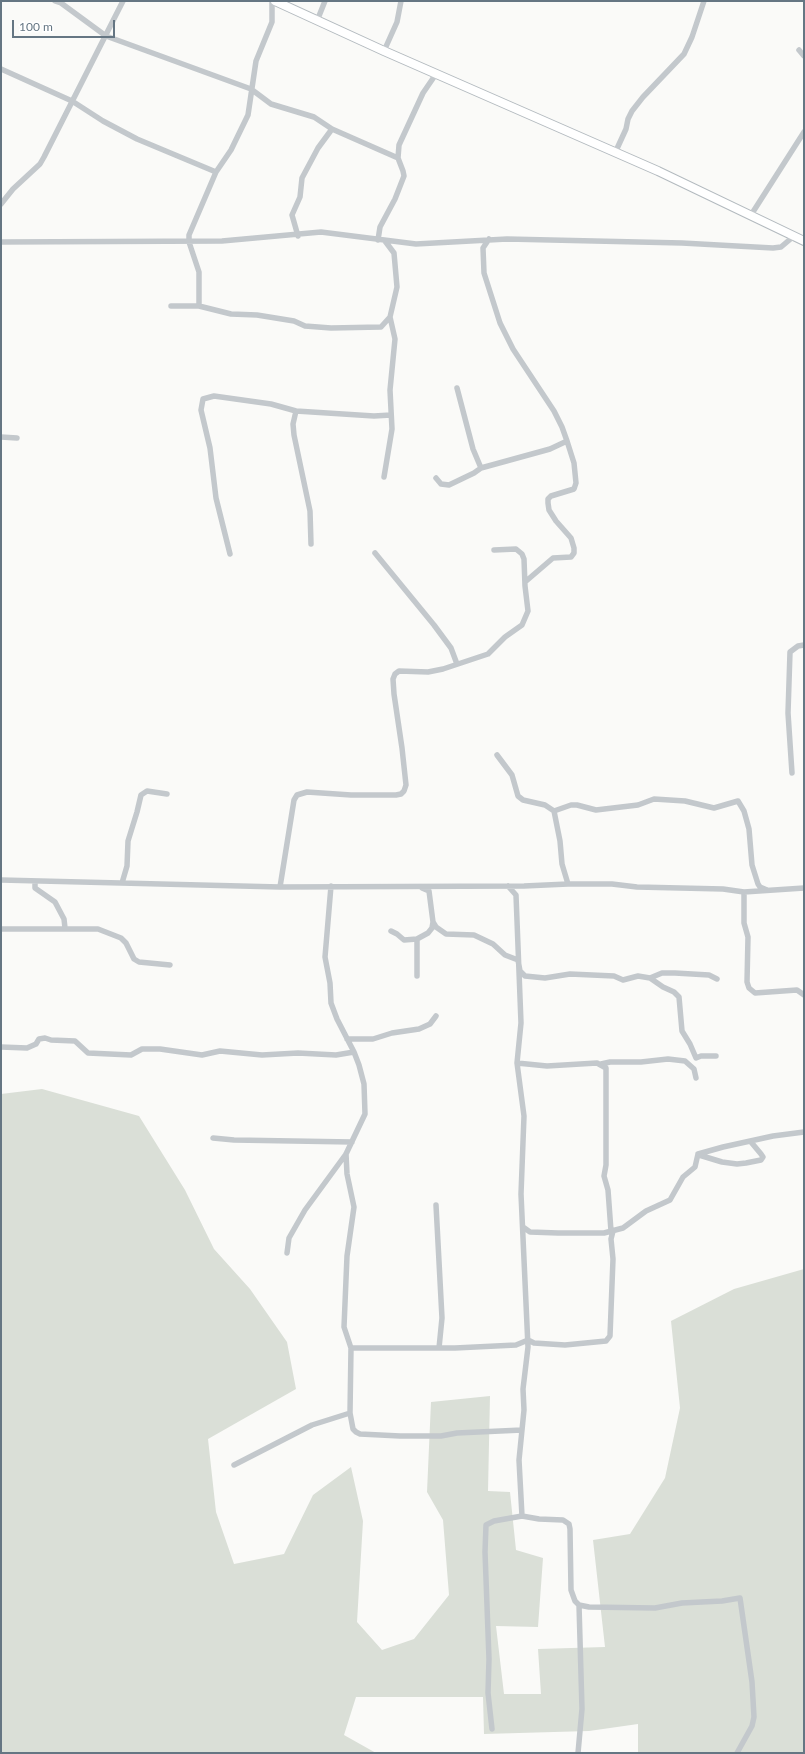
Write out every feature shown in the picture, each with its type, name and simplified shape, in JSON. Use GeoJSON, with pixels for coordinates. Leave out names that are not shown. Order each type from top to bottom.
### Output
{"type":"FeatureCollection","features":[{"type":"Feature","properties":{"kind":"street"},"geometry":{"type":"LineString","coordinates":[[55,1],[61,3],[106,36],[251,89],[271,104],[314,117],[332,129],[398,158]]}},
{"type":"Feature","properties":{"kind":"street"},"geometry":{"type":"LineString","coordinates":[[1,204],[13,188],[42,161],[123,1]]}},
{"type":"Feature","properties":{"kind":"street"},"geometry":{"type":"LineString","coordinates":[[199,306],[199,272],[189,242],[191,229],[216,172],[231,150],[248,115],[256,61],[272,22],[272,1]]}},
{"type":"Feature","properties":{"kind":"street"},"geometry":{"type":"LineString","coordinates":[[275,1],[615,153],[804,241]]}},
{"type":"Feature","properties":{"kind":"street"},"geometry":{"type":"LineString","coordinates":[[317,21],[325,1]]}},
{"type":"Feature","properties":{"kind":"street"},"geometry":{"type":"LineString","coordinates":[[384,51],[397,22],[401,1]]}},
{"type":"Feature","properties":{"kind":"street"},"geometry":{"type":"LineString","coordinates":[[615,153],[632,111],[643,97],[684,54],[692,37],[704,1]]}},
{"type":"Feature","properties":{"kind":"street"},"geometry":{"type":"LineString","coordinates":[[799,50],[804,56]]}},
{"type":"Feature","properties":{"kind":"street"},"geometry":{"type":"LineString","coordinates":[[1,70],[72,101],[103,121],[137,139],[216,172]]}},
{"type":"Feature","properties":{"kind":"street"},"geometry":{"type":"LineString","coordinates":[[378,240],[380,227],[395,199],[404,176],[398,158],[399,145],[423,93],[436,74]]}},
{"type":"Feature","properties":{"kind":"street"},"geometry":{"type":"LineString","coordinates":[[298,236],[292,216],[300,197],[302,178],[318,148],[332,129]]}},
{"type":"Feature","properties":{"kind":"street"},"geometry":{"type":"LineString","coordinates":[[750,215],[804,132]]}},
{"type":"Feature","properties":{"kind":"street"},"geometry":{"type":"LineString","coordinates":[[1,242],[222,241],[298,236],[321,232],[416,244],[489,239],[682,243],[773,248],[782,246],[794,236]]}},
{"type":"Feature","properties":{"kind":"street"},"geometry":{"type":"LineString","coordinates":[[489,239],[483,248],[484,273],[500,323],[513,349],[554,411],[562,427],[574,463],[576,483],[574,489],[551,496],[548,499],[549,510],[556,521],[571,538],[574,553],[571,556],[553,558],[525,582]]}},
{"type":"Feature","properties":{"kind":"street"},"geometry":{"type":"LineString","coordinates":[[476,240],[483,248]]}},
{"type":"Feature","properties":{"kind":"street"},"geometry":{"type":"LineString","coordinates":[[384,477],[391,438],[390,390],[395,340],[390,317],[397,287],[394,254],[385,241]]}},
{"type":"Feature","properties":{"kind":"street"},"geometry":{"type":"LineString","coordinates":[[394,254],[402,243]]}},
{"type":"Feature","properties":{"kind":"street"},"geometry":{"type":"LineString","coordinates":[[171,306],[199,306],[231,314],[257,315],[294,321],[305,326],[331,328],[381,327],[393,330]]}},
{"type":"Feature","properties":{"kind":"street"},"geometry":{"type":"LineString","coordinates":[[381,327],[390,317]]}},
{"type":"Feature","properties":{"kind":"street"},"geometry":{"type":"LineString","coordinates":[[457,388],[466,426],[481,468]]}},
{"type":"Feature","properties":{"kind":"street"},"geometry":{"type":"LineString","coordinates":[[230,554],[216,498],[210,448],[201,410],[203,399],[214,396],[271,404],[296,411],[374,416],[391,415]]}},
{"type":"Feature","properties":{"kind":"street"},"geometry":{"type":"LineString","coordinates":[[296,411],[293,424],[294,435],[310,511],[311,544]]}},
{"type":"Feature","properties":{"kind":"street"},"geometry":{"type":"LineString","coordinates":[[1,437],[17,438]]}},
{"type":"Feature","properties":{"kind":"street"},"geometry":{"type":"LineString","coordinates":[[436,478],[441,484],[449,485],[481,468],[550,449],[567,441]]}},
{"type":"Feature","properties":{"kind":"street"},"geometry":{"type":"LineString","coordinates":[[280,887],[294,800],[297,795],[307,792],[351,795],[401,794],[404,791],[406,785],[402,748],[394,705],[393,679],[395,674],[400,671],[428,672],[443,669],[488,654],[505,637],[522,625],[528,611],[524,559],[516,549],[494,550]]}},
{"type":"Feature","properties":{"kind":"street"},"geometry":{"type":"LineString","coordinates":[[375,553],[434,625],[450,648],[456,664]]}},
{"type":"Feature","properties":{"kind":"street"},"geometry":{"type":"LineString","coordinates":[[792,773],[788,713],[790,652],[798,646],[804,645]]}},
{"type":"Feature","properties":{"kind":"street"},"geometry":{"type":"LineString","coordinates":[[497,755],[512,775],[518,796],[523,800],[545,805],[554,811],[560,841],[562,864],[568,884]]}},
{"type":"Feature","properties":{"kind":"street"},"geometry":{"type":"LineString","coordinates":[[122,883],[127,866],[128,841],[141,795],[148,791],[167,794]]}},
{"type":"Feature","properties":{"kind":"street"},"geometry":{"type":"LineString","coordinates":[[554,811],[571,805],[596,810],[638,805],[654,799],[685,801],[714,808],[738,801],[744,811],[749,829],[752,865],[758,884],[760,887],[768,890]]}},
{"type":"Feature","properties":{"kind":"street"},"geometry":{"type":"LineString","coordinates":[[1,880],[280,887],[524,886],[568,884],[723,889],[744,892],[804,888]]}},
{"type":"Feature","properties":{"kind":"street"},"geometry":{"type":"LineString","coordinates":[[35,882],[35,888],[55,902],[64,919],[65,928]]}},
{"type":"Feature","properties":{"kind":"street"},"geometry":{"type":"LineString","coordinates":[[287,1253],[288,1241],[300,1219],[331,1173],[346,1154],[365,1114],[366,1102],[364,1084],[354,1052],[337,1019],[331,1003],[330,983],[325,957],[331,886]]}},
{"type":"Feature","properties":{"kind":"street"},"geometry":{"type":"LineString","coordinates":[[391,931],[404,940],[417,939],[428,933],[432,928],[433,922],[429,891],[424,888],[412,886]]}},
{"type":"Feature","properties":{"kind":"street"},"geometry":{"type":"LineString","coordinates":[[508,886],[516,895],[520,1023],[517,1063],[524,1116],[521,1194],[528,1347],[523,1389],[524,1410],[519,1470],[522,1516]]}},
{"type":"Feature","properties":{"kind":"street"},"geometry":{"type":"LineString","coordinates":[[516,895],[524,886]]}},
{"type":"Feature","properties":{"kind":"street"},"geometry":{"type":"LineString","coordinates":[[744,892],[744,923],[748,937],[747,982],[749,988],[755,993],[797,990],[804,995]]}},
{"type":"Feature","properties":{"kind":"street"},"geometry":{"type":"LineString","coordinates":[[433,922],[436,927],[446,934],[474,934],[493,944],[505,955],[518,960]]}},
{"type":"Feature","properties":{"kind":"street"},"geometry":{"type":"LineString","coordinates":[[1,929],[98,929],[121,938],[126,942],[134,959],[139,962],[170,965]]}},
{"type":"Feature","properties":{"kind":"street"},"geometry":{"type":"LineString","coordinates":[[417,939],[417,976]]}},
{"type":"Feature","properties":{"kind":"street"},"geometry":{"type":"LineString","coordinates":[[518,960],[520,971],[525,976],[534,978],[545,978],[570,974],[614,976],[623,980],[638,976],[650,978],[663,987],[674,992],[679,997],[682,1031],[696,1058]]}},
{"type":"Feature","properties":{"kind":"street"},"geometry":{"type":"LineString","coordinates":[[650,978],[662,973],[675,973],[709,975],[717,979]]}},
{"type":"Feature","properties":{"kind":"street"},"geometry":{"type":"LineString","coordinates":[[347,1038],[373,1039],[392,1033],[419,1029],[430,1024],[436,1016]]}},
{"type":"Feature","properties":{"kind":"street"},"geometry":{"type":"LineString","coordinates":[[1,1047],[27,1048],[36,1044],[39,1039],[45,1038],[51,1040],[75,1040],[88,1053],[131,1055],[142,1049],[160,1049],[202,1055],[220,1051],[262,1055],[298,1053],[336,1055],[354,1052]]}},
{"type":"Feature","properties":{"kind":"street"},"geometry":{"type":"LineString","coordinates":[[517,1063],[547,1066],[601,1064],[610,1062],[641,1062],[668,1059],[685,1060],[701,1056],[716,1056]]}},
{"type":"Feature","properties":{"kind":"street"},"geometry":{"type":"LineString","coordinates":[[685,1060],[694,1069],[696,1078]]}},
{"type":"Feature","properties":{"kind":"street"},"geometry":{"type":"LineString","coordinates":[[351,1348],[439,1348],[516,1344],[528,1340],[534,1343],[576,1344],[593,1343],[609,1339],[613,1250],[610,1239],[612,1231],[608,1190],[604,1176],[606,1165],[607,1072],[606,1068],[601,1064]]}},
{"type":"Feature","properties":{"kind":"street"},"geometry":{"type":"LineString","coordinates":[[698,1154],[783,1134],[804,1132]]}},
{"type":"Feature","properties":{"kind":"street"},"geometry":{"type":"LineString","coordinates":[[213,1138],[234,1140],[352,1142]]}},
{"type":"Feature","properties":{"kind":"street"},"geometry":{"type":"LineString","coordinates":[[698,1154],[722,1162],[737,1164],[761,1160],[763,1157],[750,1142]]}},
{"type":"Feature","properties":{"kind":"street"},"geometry":{"type":"LineString","coordinates":[[346,1154],[347,1174],[354,1207],[347,1256],[344,1327],[351,1348],[350,1413],[353,1428],[360,1434],[400,1436],[441,1436],[458,1433],[522,1430]]}},
{"type":"Feature","properties":{"kind":"street"},"geometry":{"type":"LineString","coordinates":[[523,1227],[530,1232],[535,1233],[604,1233],[628,1226],[646,1212],[670,1200],[683,1177],[695,1167],[698,1154]]}},
{"type":"Feature","properties":{"kind":"street"},"geometry":{"type":"LineString","coordinates":[[436,1205],[442,1318],[439,1348]]}},
{"type":"Feature","properties":{"kind":"street"},"geometry":{"type":"LineString","coordinates":[[604,1233],[610,1239]]}},
{"type":"Feature","properties":{"kind":"street"},"geometry":{"type":"LineString","coordinates":[[528,1347],[534,1343]]}},
{"type":"Feature","properties":{"kind":"street"},"geometry":{"type":"LineString","coordinates":[[234,1465],[312,1425],[350,1413]]}},
{"type":"Feature","properties":{"kind":"street"},"geometry":{"type":"LineString","coordinates":[[492,1729],[488,1693],[489,1659],[485,1528],[489,1522],[522,1516],[539,1519],[563,1520],[569,1524],[571,1590],[575,1601],[579,1605],[589,1607],[656,1608],[682,1603],[722,1601],[740,1598],[752,1682],[754,1716],[752,1726],[737,1753]]}},
{"type":"Feature","properties":{"kind":"street"},"geometry":{"type":"LineString","coordinates":[[578,1753],[582,1709],[579,1605]]}},
{"type":"Feature","properties":{"kind":"shaded area"},"geometry":{"type":"Polygon","coordinates":[[[42,1089],[139,1116],[185,1190],[214,1249],[250,1289],[287,1342],[296,1389],[208,1439],[216,1512],[234,1564],[284,1554],[313,1495],[351,1467],[363,1521],[357,1622],[382,1650],[414,1639],[449,1595],[443,1520],[427,1492],[431,1402],[490,1396],[488,1491],[510,1492],[516,1550],[543,1558],[538,1627],[496,1626],[504,1694],[541,1694],[538,1649],[605,1647],[593,1540],[630,1534],[665,1478],[680,1408],[671,1321],[734,1289],[804,1269],[804,1753],[638,1753],[638,1724],[589,1731],[484,1734],[483,1697],[356,1697],[344,1735],[376,1753],[1,1753],[1,1094],[42,1089]]]}}]}
